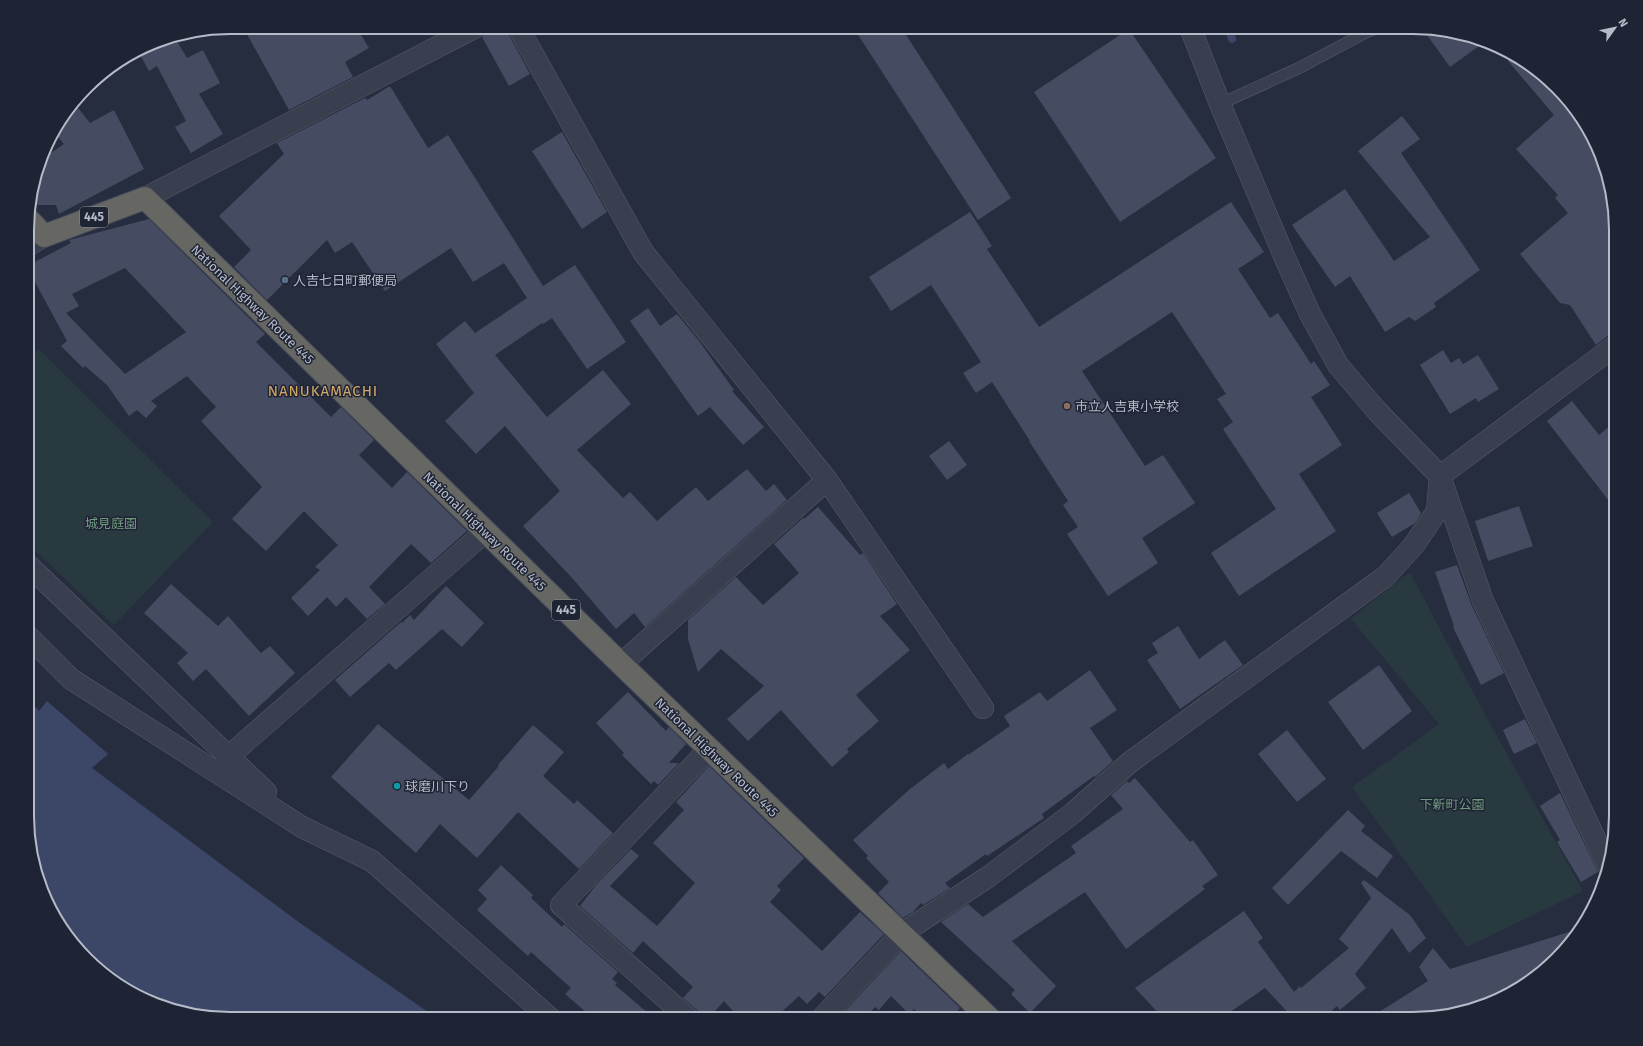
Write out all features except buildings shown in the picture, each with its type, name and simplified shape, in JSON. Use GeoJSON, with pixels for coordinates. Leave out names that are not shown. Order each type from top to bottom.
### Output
{"type":"FeatureCollection","features":[{"type":"Feature","properties":{"kind":"highway","name":"445"},"geometry":{"type":"LineString","coordinates":[[36,241],[145,198]]}},
{"type":"Feature","properties":{"kind":"highway","name":"National Highway Route 445"},"geometry":{"type":"LineString","coordinates":[[145,198],[485,532],[983,1012]]}},
{"type":"Feature","properties":{"kind":"street"},"geometry":{"type":"LineString","coordinates":[[145,198],[462,34]]}},
{"type":"Feature","properties":{"kind":"street"},"geometry":{"type":"LineString","coordinates":[[522,34],[643,252],[827,480],[983,708]]}},
{"type":"Feature","properties":{"kind":"street"},"geometry":{"type":"LineString","coordinates":[[1193,34],[1220,104],[1310,314],[1338,365],[1377,411],[1440,476],[1483,601],[1604,858]]}},
{"type":"Feature","properties":{"kind":"street"},"geometry":{"type":"LineString","coordinates":[[828,1012],[901,934],[988,877],[1073,813],[1129,763],[1386,576],[1414,545],[1437,511],[1440,476],[1609,350]]}},
{"type":"Feature","properties":{"kind":"street"},"geometry":{"type":"LineString","coordinates":[[621,664],[827,480]]}},
{"type":"Feature","properties":{"kind":"street"},"geometry":{"type":"LineString","coordinates":[[228,757],[485,532]]}},
{"type":"Feature","properties":{"kind":"street"},"geometry":{"type":"LineString","coordinates":[[34,571],[302,827]]}},
{"type":"Feature","properties":{"kind":"street"},"geometry":{"type":"LineString","coordinates":[[34,641],[71,679],[302,827],[372,861],[543,1012]]}},
{"type":"Feature","properties":{"kind":"street"},"geometry":{"type":"LineString","coordinates":[[682,1012],[560,905],[709,749]]}},
{"type":"Feature","properties":{"kind":"lane"},"geometry":{"type":"LineString","coordinates":[[1220,104],[1299,68],[1363,34]]}},
{"type":"Feature","properties":{"kind":"green space","name":"城見庭園"},"geometry":{"type":"Polygon","coordinates":[[[40,350],[213,522],[114,625],[34,550],[34,352],[40,350]]]}},
{"type":"Feature","properties":{"kind":"green space","name":"下新町公園"},"geometry":{"type":"Polygon","coordinates":[[[1410,572],[1482,709],[1583,891],[1467,947],[1352,787],[1439,724],[1351,619],[1344,624],[1410,572]]]}},
{"type":"Feature","properties":{"kind":"water"},"geometry":{"type":"Polygon","coordinates":[[[47,701],[108,754],[92,768],[300,923],[428,1012],[217,1012],[167,1002],[143,992],[111,972],[91,955],[74,935],[54,903],[44,879],[34,829],[34,706],[39,711],[47,701]]]}},
{"type":"Feature","properties":{"kind":"waterway"},"geometry":{"type":"LineString","coordinates":[[1230,34],[1232,39]]}},
{"type":"Feature","properties":{"kind":"place","name":"人吉七日町郵便局"},"geometry":{"type":"Point","coordinates":[285,280]}},
{"type":"Feature","properties":{"kind":"place","name":"市立人吉東小学校"},"geometry":{"type":"Point","coordinates":[1067,406]}},
{"type":"Feature","properties":{"kind":"place","name":"球磨川下り"},"geometry":{"type":"Point","coordinates":[397,786]}},
{"type":"Feature","properties":{"kind":"district","name":"NANUKAMACHI"},"geometry":{"type":"Point","coordinates":[323,391]}}]}
